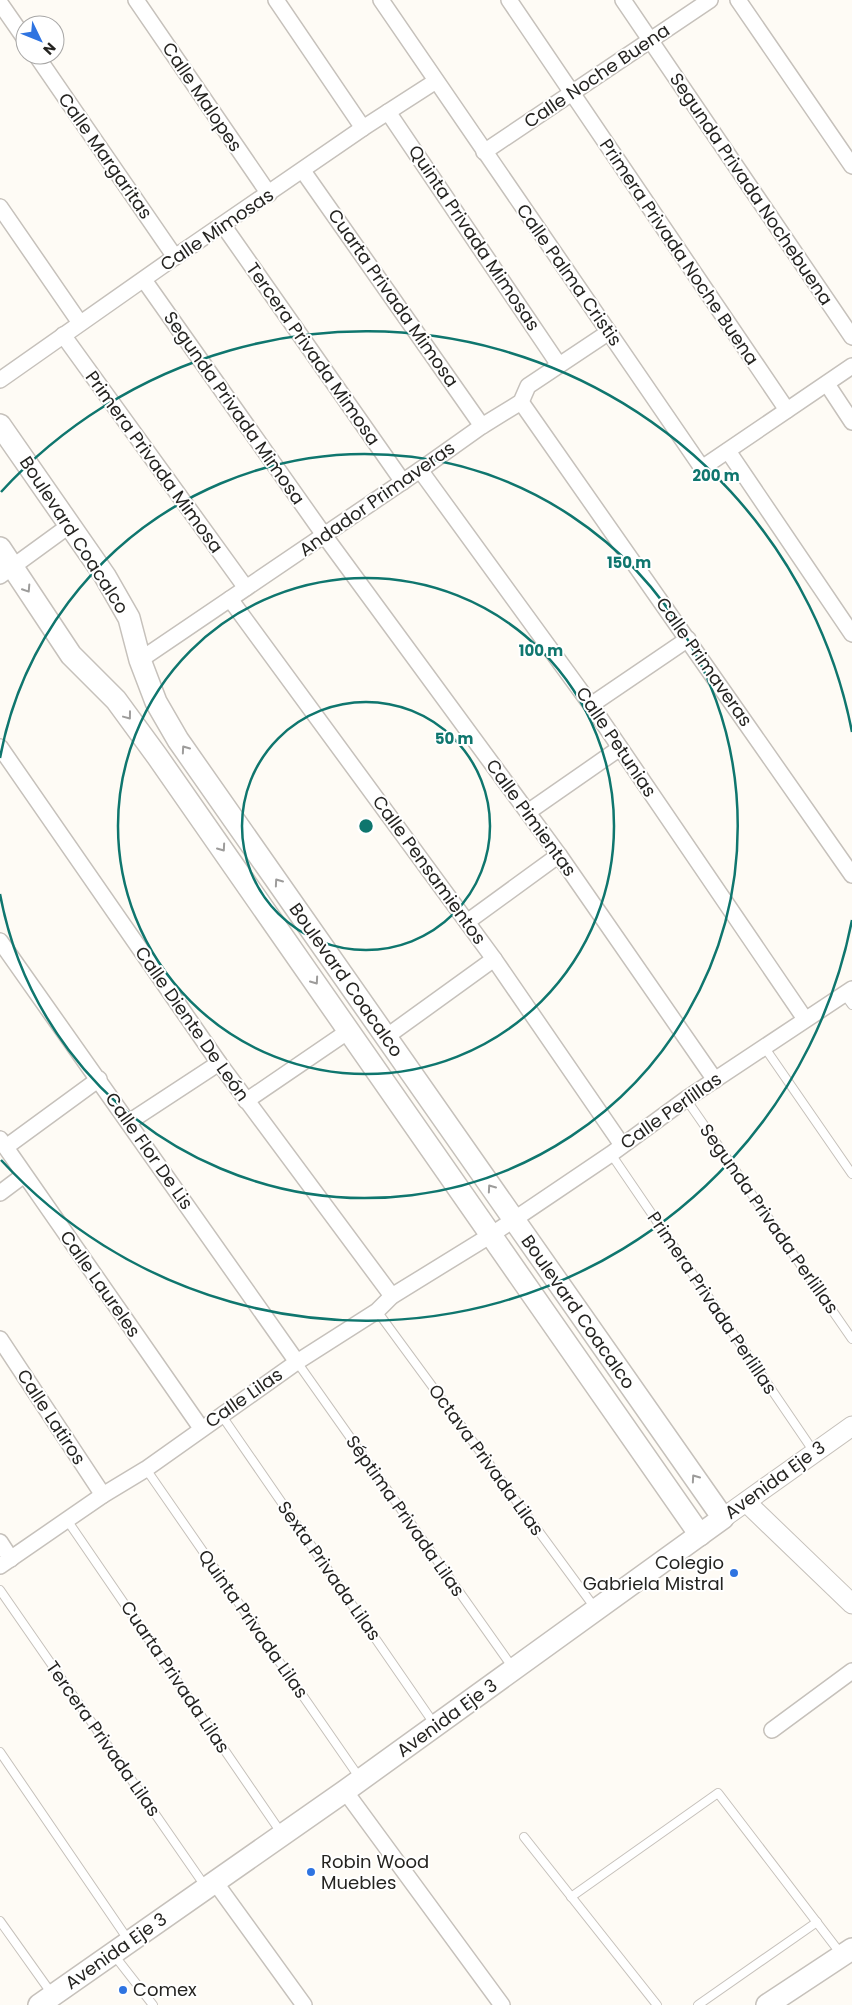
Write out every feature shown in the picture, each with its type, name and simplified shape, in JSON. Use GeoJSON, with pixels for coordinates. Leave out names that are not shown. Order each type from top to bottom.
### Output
{"type":"FeatureCollection","features":[{"type":"Feature","properties":{"kind":"main road","name":"Boulevard Coacalco"},"geometry":{"type":"LineString","coordinates":[[0,425],[105,576],[129,618],[140,660],[156,702],[178,740],[723,1518]]}},
{"type":"Feature","properties":{"kind":"main road","name":"Boulevard Coacalco"},"geometry":{"type":"LineString","coordinates":[[0,548],[6,571],[71,655],[116,700],[131,720],[350,1030],[700,1535]]}},
{"type":"Feature","properties":{"kind":"main road","name":"Avenida Eje 3"},"geometry":{"type":"LineString","coordinates":[[46,2000],[353,1785],[723,1518]]}},
{"type":"Feature","properties":{"kind":"main road"},"geometry":{"type":"LineString","coordinates":[[769,2004],[847,1953]]}},
{"type":"Feature","properties":{"kind":"street","name":"Calle Malopes"},"geometry":{"type":"LineString","coordinates":[[136,0],[268,194]]}},
{"type":"Feature","properties":{"kind":"street"},"geometry":{"type":"LineString","coordinates":[[276,0],[364,128]]}},
{"type":"Feature","properties":{"kind":"street","name":"Calle Palma Cristis"},"geometry":{"type":"LineString","coordinates":[[381,0],[702,468],[728,451]]}},
{"type":"Feature","properties":{"kind":"street","name":"Primera Privada Noche Buena"},"geometry":{"type":"LineString","coordinates":[[509,0],[787,410]]}},
{"type":"Feature","properties":{"kind":"street","name":"Segunda Privada Nochebuena"},"geometry":{"type":"LineString","coordinates":[[623,0],[852,337]]}},
{"type":"Feature","properties":{"kind":"street","name":"Calle Noche Buena"},"geometry":{"type":"LineString","coordinates":[[484,152],[710,0]]}},
{"type":"Feature","properties":{"kind":"street"},"geometry":{"type":"LineString","coordinates":[[738,0],[852,166]]}},
{"type":"Feature","properties":{"kind":"street"},"geometry":{"type":"LineString","coordinates":[[0,3],[15,25]]}},
{"type":"Feature","properties":{"kind":"street","name":"Calle Margaritas"},"geometry":{"type":"LineString","coordinates":[[43,65],[175,257]]}},
{"type":"Feature","properties":{"kind":"street","name":"Calle Mimosas"},"geometry":{"type":"LineString","coordinates":[[0,380],[175,257],[436,81]]}},
{"type":"Feature","properties":{"kind":"street","name":"Quinta Privada Mimosas"},"geometry":{"type":"LineString","coordinates":[[388,112],[559,364]]}},
{"type":"Feature","properties":{"kind":"street","name":"Cuarta Privada Mimosa"},"geometry":{"type":"LineString","coordinates":[[303,171],[482,426]]}},
{"type":"Feature","properties":{"kind":"street"},"geometry":{"type":"LineString","coordinates":[[0,207],[80,323]]}},
{"type":"Feature","properties":{"kind":"street","name":"Tercera Privada Mimosa"},"geometry":{"type":"LineString","coordinates":[[223,225],[403,482]]}},
{"type":"Feature","properties":{"kind":"street","name":"Segunda Privada Mimosa"},"geometry":{"type":"LineString","coordinates":[[144,280],[324,535]]}},
{"type":"Feature","properties":{"kind":"street","name":"Andador Primaveras"},"geometry":{"type":"LineString","coordinates":[[140,660],[403,482],[482,426],[521,402],[528,386],[609,332]]}},
{"type":"Feature","properties":{"kind":"street","name":"Primera Privada Mimosa"},"geometry":{"type":"LineString","coordinates":[[63,335],[246,588]]}},
{"type":"Feature","properties":{"kind":"street"},"geometry":{"type":"LineString","coordinates":[[852,366],[728,451],[852,634]]}},
{"type":"Feature","properties":{"kind":"street"},"geometry":{"type":"LineString","coordinates":[[827,384],[852,422]]}},
{"type":"Feature","properties":{"kind":"street","name":"Calle Primaveras"},"geometry":{"type":"LineString","coordinates":[[521,402],[852,875]]}},
{"type":"Feature","properties":{"kind":"street","name":"Calle Petunias"},"geometry":{"type":"LineString","coordinates":[[420,470],[591,705],[804,1019]]}},
{"type":"Feature","properties":{"kind":"street"},"geometry":{"type":"LineString","coordinates":[[6,571],[70,525]]}},
{"type":"Feature","properties":{"kind":"street","name":"Calle Pimientas"},"geometry":{"type":"LineString","coordinates":[[324,535],[559,855],[715,1080]]}},
{"type":"Feature","properties":{"kind":"street","name":"Calle Pensamientos"},"geometry":{"type":"LineString","coordinates":[[230,599],[494,959],[616,1150]]}},
{"type":"Feature","properties":{"kind":"street"},"geometry":{"type":"LineString","coordinates":[[591,705],[688,640]]}},
{"type":"Feature","properties":{"kind":"street","name":"Calle Diente De León"},"geometry":{"type":"LineString","coordinates":[[0,747],[246,1101],[392,1296]]}},
{"type":"Feature","properties":{"kind":"street"},"geometry":{"type":"LineString","coordinates":[[528,812],[620,748]]}},
{"type":"Feature","properties":{"kind":"street"},"geometry":{"type":"LineString","coordinates":[[467,922],[559,855]]}},
{"type":"Feature","properties":{"kind":"street","name":"Calle Flor De Lis"},"geometry":{"type":"LineString","coordinates":[[0,941],[99,1079],[296,1362]]}},
{"type":"Feature","properties":{"kind":"street"},"geometry":{"type":"LineString","coordinates":[[386,1037],[494,959]]}},
{"type":"Feature","properties":{"kind":"street","name":"Calle Perlillas"},"geometry":{"type":"LineString","coordinates":[[491,1235],[616,1150],[686,1099],[765,1048],[804,1019],[849,996]]}},
{"type":"Feature","properties":{"kind":"street"},"geometry":{"type":"LineString","coordinates":[[246,1101],[350,1030]]}},
{"type":"Feature","properties":{"kind":"street"},"geometry":{"type":"LineString","coordinates":[[129,1122],[219,1063]]}},
{"type":"Feature","properties":{"kind":"street"},"geometry":{"type":"LineString","coordinates":[[3,1143],[99,1079]]}},
{"type":"Feature","properties":{"kind":"street","name":"Calle Laureles"},"geometry":{"type":"LineString","coordinates":[[3,1143],[201,1428]]}},
{"type":"Feature","properties":{"kind":"street"},"geometry":{"type":"LineString","coordinates":[[0,1193],[24,1175]]}},
{"type":"Feature","properties":{"kind":"street","name":"Calle Lilas"},"geometry":{"type":"LineString","coordinates":[[6,1562],[103,1495],[146,1469],[296,1362],[377,1310],[392,1296],[491,1235]]}},
{"type":"Feature","properties":{"kind":"street","name":"Calle Latiros"},"geometry":{"type":"LineString","coordinates":[[0,1339],[103,1495]]}},
{"type":"Feature","properties":{"kind":"street","name":"Avenida Eje 3"},"geometry":{"type":"LineString","coordinates":[[723,1518],[852,1426]]}},
{"type":"Feature","properties":{"kind":"street"},"geometry":{"type":"LineString","coordinates":[[746,1502],[852,1604]]}},
{"type":"Feature","properties":{"kind":"street"},"geometry":{"type":"LineString","coordinates":[[0,1542],[6,1562]]}},
{"type":"Feature","properties":{"kind":"street"},"geometry":{"type":"LineString","coordinates":[[772,1730],[852,1672]]}},
{"type":"Feature","properties":{"kind":"street"},"geometry":{"type":"LineString","coordinates":[[353,1785],[502,2005]]}},
{"type":"Feature","properties":{"kind":"street"},"geometry":{"type":"LineString","coordinates":[[211,1885],[304,2005]]}},
{"type":"Feature","properties":{"kind":"lane"},"geometry":{"type":"LineString","coordinates":[[765,1048],[852,1174]]}},
{"type":"Feature","properties":{"kind":"lane","name":"Segunda Privada Perlillas"},"geometry":{"type":"LineString","coordinates":[[686,1099],[852,1339]]}},
{"type":"Feature","properties":{"kind":"lane","name":"Primera Privada Perlillas"},"geometry":{"type":"LineString","coordinates":[[616,1150],[814,1452]]}},
{"type":"Feature","properties":{"kind":"lane","name":"Octava Privada Lilas"},"geometry":{"type":"LineString","coordinates":[[377,1310],[596,1610]]}},
{"type":"Feature","properties":{"kind":"lane","name":"Séptima Privada Lilas"},"geometry":{"type":"LineString","coordinates":[[296,1362],[514,1670]]}},
{"type":"Feature","properties":{"kind":"lane","name":"Sexta Privada Lilas"},"geometry":{"type":"LineString","coordinates":[[222,1416],[435,1726]]}},
{"type":"Feature","properties":{"kind":"lane","name":"Quinta Privada Lilas"},"geometry":{"type":"LineString","coordinates":[[146,1469],[353,1785]]}},
{"type":"Feature","properties":{"kind":"lane","name":"Cuarta Privada Lilas"},"geometry":{"type":"LineString","coordinates":[[68,1520],[282,1834]]}},
{"type":"Feature","properties":{"kind":"lane","name":"Tercera Privada Lilas"},"geometry":{"type":"LineString","coordinates":[[0,1590],[211,1885]]}},
{"type":"Feature","properties":{"kind":"lane"},"geometry":{"type":"LineString","coordinates":[[0,1752],[130,1940]]}},
{"type":"Feature","properties":{"kind":"lane"},"geometry":{"type":"LineString","coordinates":[[571,1897],[718,1793],[817,1922],[847,1953]]}},
{"type":"Feature","properties":{"kind":"lane"},"geometry":{"type":"LineString","coordinates":[[524,1837],[657,2005]]}},
{"type":"Feature","properties":{"kind":"lane"},"geometry":{"type":"LineString","coordinates":[[0,1921],[46,2000]]}},
{"type":"Feature","properties":{"kind":"lane"},"geometry":{"type":"LineString","coordinates":[[698,2005],[817,1922]]}},
{"type":"Feature","properties":{"kind":"lane"},"geometry":{"type":"LineString","coordinates":[[113,1953],[153,2005]]}},
{"type":"Feature","properties":{"kind":"place","name":"Colegio Gabriela Mistral"},"geometry":{"type":"Point","coordinates":[734,1573]}},
{"type":"Feature","properties":{"kind":"place","name":"Robin Wood Muebles"},"geometry":{"type":"Point","coordinates":[311,1872]}},
{"type":"Feature","properties":{"kind":"place","name":"Comex"},"geometry":{"type":"Point","coordinates":[123,1990]}}]}
